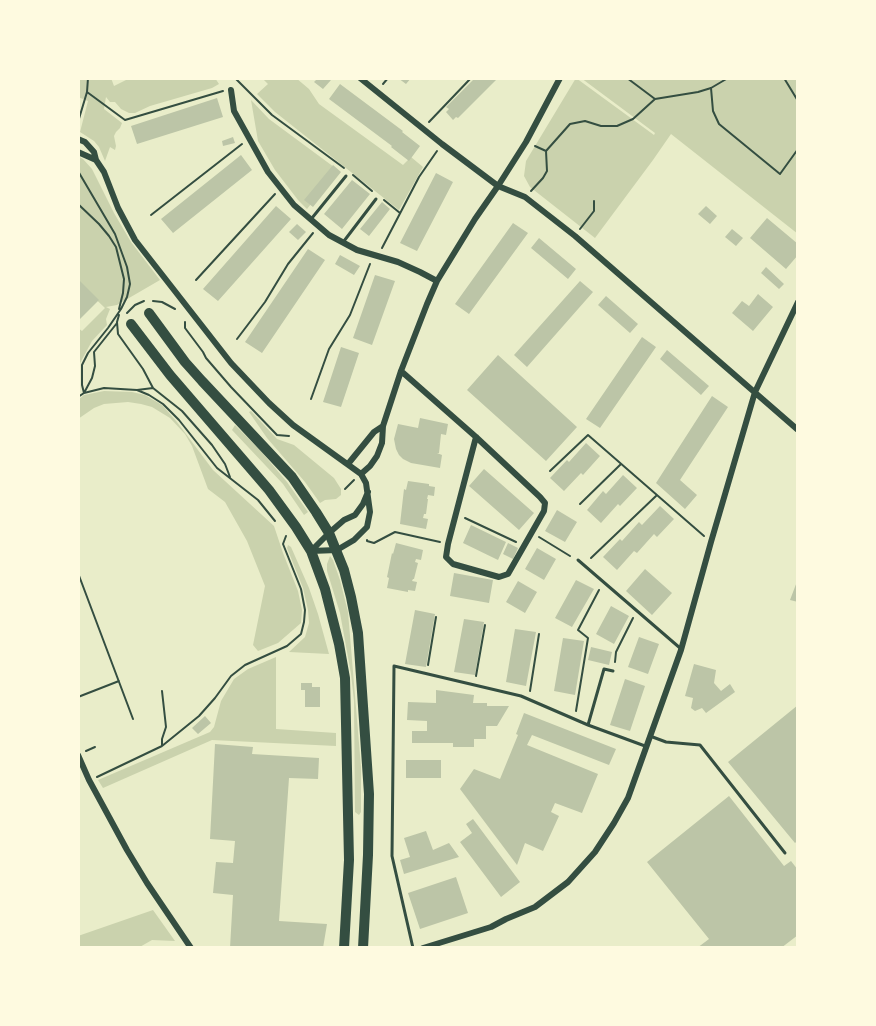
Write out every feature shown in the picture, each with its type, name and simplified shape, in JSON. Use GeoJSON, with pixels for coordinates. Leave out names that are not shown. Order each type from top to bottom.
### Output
{"type":"FeatureCollection","features":[{"type":"Feature","properties":{"kind":"main road"},"geometry":{"type":"LineString","coordinates":[[149,313],[202,381],[292,477],[329,533],[337,550],[346,577],[358,633],[369,794],[363,948]]}},
{"type":"Feature","properties":{"kind":"main road"},"geometry":{"type":"LineString","coordinates":[[131,324],[170,375],[269,490],[311,551],[325,589],[345,678],[349,860],[344,948]]}},
{"type":"Feature","properties":{"kind":"street"},"geometry":{"type":"LineString","coordinates":[[360,78],[498,186],[525,197],[575,236],[798,430]]}},
{"type":"Feature","properties":{"kind":"street"},"geometry":{"type":"LineString","coordinates":[[361,474],[377,456],[382,443],[383,426],[401,371],[437,281],[526,142],[560,78]]}},
{"type":"Feature","properties":{"kind":"street"},"geometry":{"type":"LineString","coordinates":[[231,90],[234,111],[268,171],[294,205],[329,235],[343,243],[420,272],[437,281]]}},
{"type":"Feature","properties":{"kind":"street"},"geometry":{"type":"LineString","coordinates":[[78,139],[90,147],[135,240],[231,363],[293,425],[361,474],[368,492],[370,512],[367,527],[354,540],[337,550],[311,551]]}},
{"type":"Feature","properties":{"kind":"street"},"geometry":{"type":"LineString","coordinates":[[78,152],[96,159]]}},
{"type":"Feature","properties":{"kind":"street"},"geometry":{"type":"LineString","coordinates":[[423,948],[490,927],[535,907],[568,882],[595,852],[614,823],[628,798],[681,650],[755,392],[798,302]]}},
{"type":"Feature","properties":{"kind":"street"},"geometry":{"type":"LineString","coordinates":[[401,371],[476,437],[545,503],[544,511],[508,574],[499,577],[453,564],[446,557],[476,437]]}},
{"type":"Feature","properties":{"kind":"street"},"geometry":{"type":"LineString","coordinates":[[348,464],[374,432],[383,426]]}},
{"type":"Feature","properties":{"kind":"street"},"geometry":{"type":"LineString","coordinates":[[311,551],[344,520],[355,514],[363,504],[368,492]]}},
{"type":"Feature","properties":{"kind":"street"},"geometry":{"type":"LineString","coordinates":[[78,755],[127,850],[191,948]]}},
{"type":"Feature","properties":{"kind":"lane"},"geometry":{"type":"LineString","coordinates":[[311,220],[346,177]]}},
{"type":"Feature","properties":{"kind":"lane"},"geometry":{"type":"LineString","coordinates":[[343,243],[376,199]]}},
{"type":"Feature","properties":{"kind":"lane"},"geometry":{"type":"LineString","coordinates":[[578,560],[681,650]]}},
{"type":"Feature","properties":{"kind":"lane"},"geometry":{"type":"LineString","coordinates":[[413,948],[392,856],[394,666],[521,696],[588,725],[647,746]]}},
{"type":"Feature","properties":{"kind":"lane"},"geometry":{"type":"LineString","coordinates":[[588,725],[604,669],[613,671]]}},
{"type":"Feature","properties":{"kind":"lane"},"geometry":{"type":"LineString","coordinates":[[650,736],[666,742],[700,745],[785,853]]}},
{"type":"Feature","properties":{"kind":"path"},"geometry":{"type":"LineString","coordinates":[[78,122],[87,92],[88,78]]}},
{"type":"Feature","properties":{"kind":"path"},"geometry":{"type":"LineString","coordinates":[[235,78],[272,115],[350,172],[400,213]]}},
{"type":"Feature","properties":{"kind":"path"},"geometry":{"type":"LineString","coordinates":[[423,128],[471,78]]}},
{"type":"Feature","properties":{"kind":"path"},"geometry":{"type":"LineString","coordinates":[[627,78],[655,99]]}},
{"type":"Feature","properties":{"kind":"path"},"geometry":{"type":"LineString","coordinates":[[525,197],[547,171],[546,151],[570,124],[585,121],[601,126],[617,126],[633,118],[655,99],[711,88],[728,78]]}},
{"type":"Feature","properties":{"kind":"path"},"geometry":{"type":"LineString","coordinates":[[783,78],[798,101]]}},
{"type":"Feature","properties":{"kind":"path"},"geometry":{"type":"LineString","coordinates":[[711,88],[713,111],[719,124],[780,174],[798,149]]}},
{"type":"Feature","properties":{"kind":"path"},"geometry":{"type":"LineString","coordinates":[[87,92],[125,120],[217,92],[231,90]]}},
{"type":"Feature","properties":{"kind":"path"},"geometry":{"type":"LineString","coordinates":[[78,104],[85,100]]}},
{"type":"Feature","properties":{"kind":"path"},"geometry":{"type":"LineString","coordinates":[[151,215],[249,138]]}},
{"type":"Feature","properties":{"kind":"path"},"geometry":{"type":"LineString","coordinates":[[526,142],[546,151]]}},
{"type":"Feature","properties":{"kind":"path"},"geometry":{"type":"LineString","coordinates":[[311,399],[329,349],[350,315],[368,265],[378,256],[419,177],[442,144]]}},
{"type":"Feature","properties":{"kind":"path"},"geometry":{"type":"LineString","coordinates":[[78,171],[115,234],[128,267],[130,284],[127,297],[119,312],[88,352],[82,365],[84,393]]}},
{"type":"Feature","properties":{"kind":"path"},"geometry":{"type":"LineString","coordinates":[[196,280],[281,188]]}},
{"type":"Feature","properties":{"kind":"path"},"geometry":{"type":"LineString","coordinates":[[575,236],[594,211],[594,201]]}},
{"type":"Feature","properties":{"kind":"path"},"geometry":{"type":"LineString","coordinates":[[78,204],[99,224],[116,247],[124,279],[117,322],[118,334],[143,369],[153,388],[182,411],[212,445],[231,478]]}},
{"type":"Feature","properties":{"kind":"path"},"geometry":{"type":"LineString","coordinates":[[237,339],[265,302],[294,254],[319,227]]}},
{"type":"Feature","properties":{"kind":"path"},"geometry":{"type":"LineString","coordinates":[[185,321],[185,328],[206,358],[231,387],[277,435],[289,436]]}},
{"type":"Feature","properties":{"kind":"path"},"geometry":{"type":"LineString","coordinates":[[84,393],[94,372],[94,352],[117,322]]}},
{"type":"Feature","properties":{"kind":"path"},"geometry":{"type":"LineString","coordinates":[[78,397],[84,393],[104,388],[137,390],[153,388]]}},
{"type":"Feature","properties":{"kind":"path"},"geometry":{"type":"LineString","coordinates":[[137,390],[163,404],[179,420],[217,468],[258,501],[277,523]]}},
{"type":"Feature","properties":{"kind":"path"},"geometry":{"type":"LineString","coordinates":[[550,471],[588,435],[711,542]]}},
{"type":"Feature","properties":{"kind":"path"},"geometry":{"type":"LineString","coordinates":[[580,504],[621,464]]}},
{"type":"Feature","properties":{"kind":"path"},"geometry":{"type":"LineString","coordinates":[[591,558],[657,495]]}},
{"type":"Feature","properties":{"kind":"path"},"geometry":{"type":"LineString","coordinates":[[456,514],[525,546]]}},
{"type":"Feature","properties":{"kind":"path"},"geometry":{"type":"LineString","coordinates":[[89,780],[162,746],[199,716],[231,676],[246,665],[287,646],[301,634],[304,610],[301,589],[283,544],[286,536],[282,530]]}},
{"type":"Feature","properties":{"kind":"path"},"geometry":{"type":"LineString","coordinates":[[369,542],[375,543],[395,532],[448,544]]}},
{"type":"Feature","properties":{"kind":"path"},"geometry":{"type":"LineString","coordinates":[[532,532],[578,560]]}},
{"type":"Feature","properties":{"kind":"path"},"geometry":{"type":"LineString","coordinates":[[78,573],[133,719]]}},
{"type":"Feature","properties":{"kind":"path"},"geometry":{"type":"LineString","coordinates":[[578,703],[588,638],[578,630],[599,590]]}},
{"type":"Feature","properties":{"kind":"path"},"geometry":{"type":"LineString","coordinates":[[427,670],[436,616]]}},
{"type":"Feature","properties":{"kind":"path"},"geometry":{"type":"LineString","coordinates":[[615,662],[616,652],[633,619]]}},
{"type":"Feature","properties":{"kind":"path"},"geometry":{"type":"LineString","coordinates":[[477,672],[485,625]]}},
{"type":"Feature","properties":{"kind":"path"},"geometry":{"type":"LineString","coordinates":[[530,692],[539,634]]}},
{"type":"Feature","properties":{"kind":"path"},"geometry":{"type":"LineString","coordinates":[[78,697],[119,681]]}},
{"type":"Feature","properties":{"kind":"path"},"geometry":{"type":"LineString","coordinates":[[162,692],[166,726],[162,746]]}},
{"type":"Feature","properties":{"kind":"green space"},"geometry":{"type":"Polygon","coordinates":[[[78,78],[111,78],[114,86],[130,78],[215,78],[219,84],[135,113],[121,109],[106,97],[104,109],[122,123],[114,136],[115,150],[110,147],[105,161],[94,141],[80,132],[88,101],[78,97],[78,78]]]}},
{"type":"Feature","properties":{"kind":"green space"},"geometry":{"type":"Polygon","coordinates":[[[262,78],[296,78],[309,89],[319,104],[403,165],[411,157],[423,167],[399,210],[275,112],[257,94],[268,84],[262,78]]]}},
{"type":"Feature","properties":{"kind":"green space"},"geometry":{"type":"Polygon","coordinates":[[[576,78],[654,135],[655,133],[581,78],[798,78],[798,234],[671,134],[595,238],[530,187],[524,176],[526,161],[576,78]]]}},
{"type":"Feature","properties":{"kind":"green space"},"geometry":{"type":"Polygon","coordinates":[[[251,100],[269,119],[338,170],[307,209],[275,170],[258,141],[251,100]]]}},
{"type":"Feature","properties":{"kind":"green space"},"geometry":{"type":"Polygon","coordinates":[[[78,156],[92,169],[131,242],[160,280],[117,305],[106,307],[110,309],[106,319],[107,325],[92,341],[79,365],[78,392],[78,328],[82,331],[105,308],[80,284],[78,285],[78,156]]]}},
{"type":"Feature","properties":{"kind":"green space"},"geometry":{"type":"Polygon","coordinates":[[[104,391],[145,395],[162,405],[177,422],[213,470],[274,526],[298,591],[302,610],[301,623],[278,643],[258,651],[253,645],[265,586],[247,541],[225,502],[208,489],[192,446],[185,434],[170,418],[152,407],[128,402],[104,404],[78,419],[78,400],[84,395],[104,391]]]}},
{"type":"Feature","properties":{"kind":"green space"},"geometry":{"type":"Polygon","coordinates":[[[251,411],[277,439],[294,445],[334,478],[341,489],[341,495],[336,499],[320,503],[267,438],[249,412],[251,411]]]}},
{"type":"Feature","properties":{"kind":"green space"},"geometry":{"type":"Polygon","coordinates":[[[235,425],[287,482],[308,512],[304,515],[283,484],[232,430],[235,425]]]}},
{"type":"Feature","properties":{"kind":"green space"},"geometry":{"type":"Polygon","coordinates":[[[288,545],[291,547],[309,588],[329,654],[289,652],[305,637],[309,623],[303,588],[287,548],[288,545]]]}},
{"type":"Feature","properties":{"kind":"green space"},"geometry":{"type":"Polygon","coordinates":[[[330,556],[340,580],[348,612],[361,767],[361,812],[359,815],[355,812],[354,701],[351,674],[340,613],[327,571],[330,556]]]}},
{"type":"Feature","properties":{"kind":"green space"},"geometry":{"type":"Polygon","coordinates":[[[276,657],[276,729],[336,733],[336,746],[212,740],[103,788],[98,780],[210,732],[214,727],[221,701],[234,679],[248,669],[276,657]]]}},
{"type":"Feature","properties":{"kind":"green space"},"geometry":{"type":"Polygon","coordinates":[[[153,910],[175,941],[152,940],[138,948],[78,948],[78,936],[153,910]]]}},
{"type":"Feature","properties":{"kind":"building"},"geometry":{"type":"Polygon","coordinates":[[[318,78],[331,80],[323,89],[314,82],[318,78]]]}},
{"type":"Feature","properties":{"kind":"building"},"geometry":{"type":"Polygon","coordinates":[[[398,78],[411,78],[406,84],[398,78]]]}},
{"type":"Feature","properties":{"kind":"building"},"geometry":{"type":"Polygon","coordinates":[[[475,78],[498,78],[458,118],[453,120],[446,112],[449,109],[446,107],[475,78]]]}},
{"type":"Feature","properties":{"kind":"building"},"geometry":{"type":"Polygon","coordinates":[[[340,84],[420,146],[409,161],[329,99],[340,84]]]}},
{"type":"Feature","properties":{"kind":"building"},"geometry":{"type":"Polygon","coordinates":[[[217,98],[223,117],[137,144],[131,126],[217,98]]]}},
{"type":"Feature","properties":{"kind":"building"},"geometry":{"type":"Polygon","coordinates":[[[233,137],[235,143],[223,146],[222,141],[233,137]]]}},
{"type":"Feature","properties":{"kind":"building"},"geometry":{"type":"Polygon","coordinates":[[[241,155],[252,170],[173,233],[161,219],[241,155]]]}},
{"type":"Feature","properties":{"kind":"building"},"geometry":{"type":"Polygon","coordinates":[[[333,165],[341,172],[313,207],[304,200],[333,165]]]}},
{"type":"Feature","properties":{"kind":"building"},"geometry":{"type":"Polygon","coordinates":[[[436,173],[453,182],[417,251],[400,243],[436,173]]]}},
{"type":"Feature","properties":{"kind":"building"},"geometry":{"type":"Polygon","coordinates":[[[352,180],[370,194],[342,229],[324,214],[352,180]]]}},
{"type":"Feature","properties":{"kind":"building"},"geometry":{"type":"Polygon","coordinates":[[[382,202],[390,209],[369,236],[360,229],[382,202]]]}},
{"type":"Feature","properties":{"kind":"building"},"geometry":{"type":"Polygon","coordinates":[[[276,206],[291,219],[218,301],[203,289],[276,206]]]}},
{"type":"Feature","properties":{"kind":"building"},"geometry":{"type":"Polygon","coordinates":[[[706,206],[717,216],[710,224],[698,214],[706,206]]]}},
{"type":"Feature","properties":{"kind":"building"},"geometry":{"type":"Polygon","coordinates":[[[767,218],[798,244],[798,255],[786,269],[750,238],[767,218]]]}},
{"type":"Feature","properties":{"kind":"building"},"geometry":{"type":"Polygon","coordinates":[[[513,223],[528,233],[469,314],[455,304],[513,223]]]}},
{"type":"Feature","properties":{"kind":"building"},"geometry":{"type":"Polygon","coordinates":[[[297,224],[306,232],[298,240],[289,232],[297,224]]]}},
{"type":"Feature","properties":{"kind":"building"},"geometry":{"type":"Polygon","coordinates":[[[732,229],[743,238],[736,246],[725,237],[732,229]]]}},
{"type":"Feature","properties":{"kind":"building"},"geometry":{"type":"Polygon","coordinates":[[[539,238],[576,269],[568,279],[531,248],[539,238]]]}},
{"type":"Feature","properties":{"kind":"building"},"geometry":{"type":"Polygon","coordinates":[[[308,249],[325,260],[262,353],[245,342],[308,249]]]}},
{"type":"Feature","properties":{"kind":"building"},"geometry":{"type":"Polygon","coordinates":[[[340,255],[360,266],[354,275],[335,264],[340,255]]]}},
{"type":"Feature","properties":{"kind":"building"},"geometry":{"type":"Polygon","coordinates":[[[766,267],[784,284],[779,289],[761,273],[766,267]]]}},
{"type":"Feature","properties":{"kind":"building"},"geometry":{"type":"Polygon","coordinates":[[[375,275],[395,281],[372,345],[353,338],[375,275]]]}},
{"type":"Feature","properties":{"kind":"building"},"geometry":{"type":"Polygon","coordinates":[[[78,279],[99,300],[78,321],[78,279]]]}},
{"type":"Feature","properties":{"kind":"building"},"geometry":{"type":"Polygon","coordinates":[[[580,281],[593,292],[527,367],[514,355],[580,281]]]}},
{"type":"Feature","properties":{"kind":"building"},"geometry":{"type":"Polygon","coordinates":[[[758,294],[773,307],[753,331],[732,313],[742,301],[749,306],[758,294]]]}},
{"type":"Feature","properties":{"kind":"building"},"geometry":{"type":"Polygon","coordinates":[[[606,296],[638,324],[630,333],[598,305],[606,296]]]}},
{"type":"Feature","properties":{"kind":"building"},"geometry":{"type":"Polygon","coordinates":[[[642,337],[656,347],[600,428],[586,419],[642,337]]]}},
{"type":"Feature","properties":{"kind":"building"},"geometry":{"type":"Polygon","coordinates":[[[341,347],[359,353],[341,407],[323,402],[341,347]]]}},
{"type":"Feature","properties":{"kind":"building"},"geometry":{"type":"Polygon","coordinates":[[[667,350],[709,386],[701,395],[660,359],[667,350]]]}},
{"type":"Feature","properties":{"kind":"building"},"geometry":{"type":"Polygon","coordinates":[[[498,355],[577,427],[546,461],[467,390],[498,355]]]}},
{"type":"Feature","properties":{"kind":"building"},"geometry":{"type":"Polygon","coordinates":[[[712,396],[728,407],[680,480],[697,495],[685,509],[656,483],[712,396]]]}},
{"type":"Feature","properties":{"kind":"building"},"geometry":{"type":"Polygon","coordinates":[[[420,418],[448,424],[446,435],[441,434],[439,453],[437,453],[442,455],[440,468],[411,463],[403,459],[396,449],[394,439],[398,424],[418,428],[420,418]]]}},
{"type":"Feature","properties":{"kind":"building"},"geometry":{"type":"Polygon","coordinates":[[[586,443],[600,456],[564,491],[550,478],[586,443]]]}},
{"type":"Feature","properties":{"kind":"building"},"geometry":{"type":"Polygon","coordinates":[[[484,469],[534,513],[519,530],[469,486],[484,469]]]}},
{"type":"Feature","properties":{"kind":"building"},"geometry":{"type":"Polygon","coordinates":[[[623,475],[637,488],[601,523],[587,510],[603,491],[606,494],[623,475]]]}},
{"type":"Feature","properties":{"kind":"building"},"geometry":{"type":"Polygon","coordinates":[[[408,481],[435,487],[434,496],[428,495],[427,499],[426,514],[423,518],[428,519],[426,529],[400,524],[404,489],[406,490],[408,481]]]}},
{"type":"Feature","properties":{"kind":"building"},"geometry":{"type":"Polygon","coordinates":[[[660,506],[674,519],[657,537],[654,534],[637,553],[634,551],[617,570],[603,557],[639,522],[642,525],[660,506]]]}},
{"type":"Feature","properties":{"kind":"building"},"geometry":{"type":"Polygon","coordinates":[[[557,510],[577,522],[565,542],[545,531],[557,510]]]}},
{"type":"Feature","properties":{"kind":"building"},"geometry":{"type":"Polygon","coordinates":[[[471,525],[506,542],[498,560],[463,543],[471,525]]]}},
{"type":"Feature","properties":{"kind":"building"},"geometry":{"type":"Polygon","coordinates":[[[396,543],[423,550],[421,560],[416,559],[415,562],[418,563],[412,581],[417,582],[415,591],[387,588],[389,578],[387,577],[396,543]]]}},
{"type":"Feature","properties":{"kind":"building"},"geometry":{"type":"Polygon","coordinates":[[[508,543],[518,548],[513,559],[503,554],[508,543]]]}},
{"type":"Feature","properties":{"kind":"building"},"geometry":{"type":"Polygon","coordinates":[[[537,548],[556,559],[544,580],[525,569],[537,548]]]}},
{"type":"Feature","properties":{"kind":"building"},"geometry":{"type":"Polygon","coordinates":[[[645,569],[672,593],[652,615],[626,591],[645,569]]]}},
{"type":"Feature","properties":{"kind":"building"},"geometry":{"type":"Polygon","coordinates":[[[454,573],[493,580],[489,603],[450,596],[454,573]]]}},
{"type":"Feature","properties":{"kind":"building"},"geometry":{"type":"Polygon","coordinates":[[[798,579],[798,602],[790,600],[798,579]]]}},
{"type":"Feature","properties":{"kind":"building"},"geometry":{"type":"Polygon","coordinates":[[[576,580],[594,589],[572,627],[555,618],[576,580]]]}},
{"type":"Feature","properties":{"kind":"building"},"geometry":{"type":"Polygon","coordinates":[[[518,581],[537,592],[525,613],[506,602],[518,581]]]}},
{"type":"Feature","properties":{"kind":"building"},"geometry":{"type":"Polygon","coordinates":[[[611,606],[629,616],[614,644],[596,634],[611,606]]]}},
{"type":"Feature","properties":{"kind":"building"},"geometry":{"type":"Polygon","coordinates":[[[415,610],[435,614],[426,667],[405,664],[415,610]]]}},
{"type":"Feature","properties":{"kind":"building"},"geometry":{"type":"Polygon","coordinates":[[[464,619],[484,622],[475,675],[454,672],[464,619]]]}},
{"type":"Feature","properties":{"kind":"building"},"geometry":{"type":"Polygon","coordinates":[[[515,629],[536,632],[526,686],[506,682],[515,629]]]}},
{"type":"Feature","properties":{"kind":"building"},"geometry":{"type":"Polygon","coordinates":[[[639,637],[659,644],[648,674],[628,667],[639,637]]]}},
{"type":"Feature","properties":{"kind":"building"},"geometry":{"type":"Polygon","coordinates":[[[563,638],[584,641],[575,695],[554,691],[563,638]]]}},
{"type":"Feature","properties":{"kind":"building"},"geometry":{"type":"Polygon","coordinates":[[[591,647],[612,652],[609,665],[588,660],[591,647]]]}},
{"type":"Feature","properties":{"kind":"building"},"geometry":{"type":"Polygon","coordinates":[[[694,664],[716,670],[714,683],[721,691],[730,684],[735,692],[706,713],[702,708],[695,711],[691,708],[693,698],[685,696],[694,664]]]}},
{"type":"Feature","properties":{"kind":"building"},"geometry":{"type":"Polygon","coordinates":[[[625,679],[645,686],[630,731],[610,725],[625,679]]]}},
{"type":"Feature","properties":{"kind":"building"},"geometry":{"type":"Polygon","coordinates":[[[301,683],[312,683],[312,687],[320,687],[320,707],[305,707],[305,690],[301,690],[301,683]]]}},
{"type":"Feature","properties":{"kind":"building"},"geometry":{"type":"Polygon","coordinates":[[[436,690],[474,695],[473,703],[487,703],[487,706],[509,706],[497,726],[486,726],[486,739],[474,739],[474,747],[453,747],[453,743],[412,743],[412,731],[427,731],[427,721],[407,720],[408,702],[436,703],[436,690]]]}},
{"type":"Feature","properties":{"kind":"building"},"geometry":{"type":"Polygon","coordinates":[[[798,705],[798,840],[795,843],[728,762],[798,705]]]}},
{"type":"Feature","properties":{"kind":"building"},"geometry":{"type":"Polygon","coordinates":[[[524,713],[616,749],[609,765],[532,735],[527,745],[598,774],[582,813],[555,803],[551,812],[559,816],[543,851],[525,843],[517,865],[460,789],[474,769],[500,779],[518,735],[516,734],[524,713]]]}},
{"type":"Feature","properties":{"kind":"building"},"geometry":{"type":"Polygon","coordinates":[[[205,716],[211,723],[198,734],[192,728],[205,716]]]}},
{"type":"Feature","properties":{"kind":"building"},"geometry":{"type":"Polygon","coordinates":[[[215,744],[253,747],[252,754],[319,758],[318,779],[289,778],[279,921],[327,924],[323,948],[230,948],[233,895],[213,893],[216,862],[233,863],[235,841],[210,839],[215,744]]]}},
{"type":"Feature","properties":{"kind":"building"},"geometry":{"type":"Polygon","coordinates":[[[406,760],[441,760],[441,778],[406,778],[406,760]]]}},
{"type":"Feature","properties":{"kind":"building"},"geometry":{"type":"Polygon","coordinates":[[[729,796],[784,866],[791,861],[798,870],[798,935],[781,948],[697,948],[709,939],[647,862],[729,796]]]}},
{"type":"Feature","properties":{"kind":"building"},"geometry":{"type":"Polygon","coordinates":[[[473,819],[520,882],[501,897],[460,842],[472,833],[466,824],[473,819]]]}},
{"type":"Feature","properties":{"kind":"building"},"geometry":{"type":"Polygon","coordinates":[[[426,831],[433,850],[449,843],[459,857],[404,874],[400,860],[410,857],[404,838],[426,831]]]}},
{"type":"Feature","properties":{"kind":"building"},"geometry":{"type":"Polygon","coordinates":[[[456,877],[468,913],[420,929],[408,893],[456,877]]]}}]}
